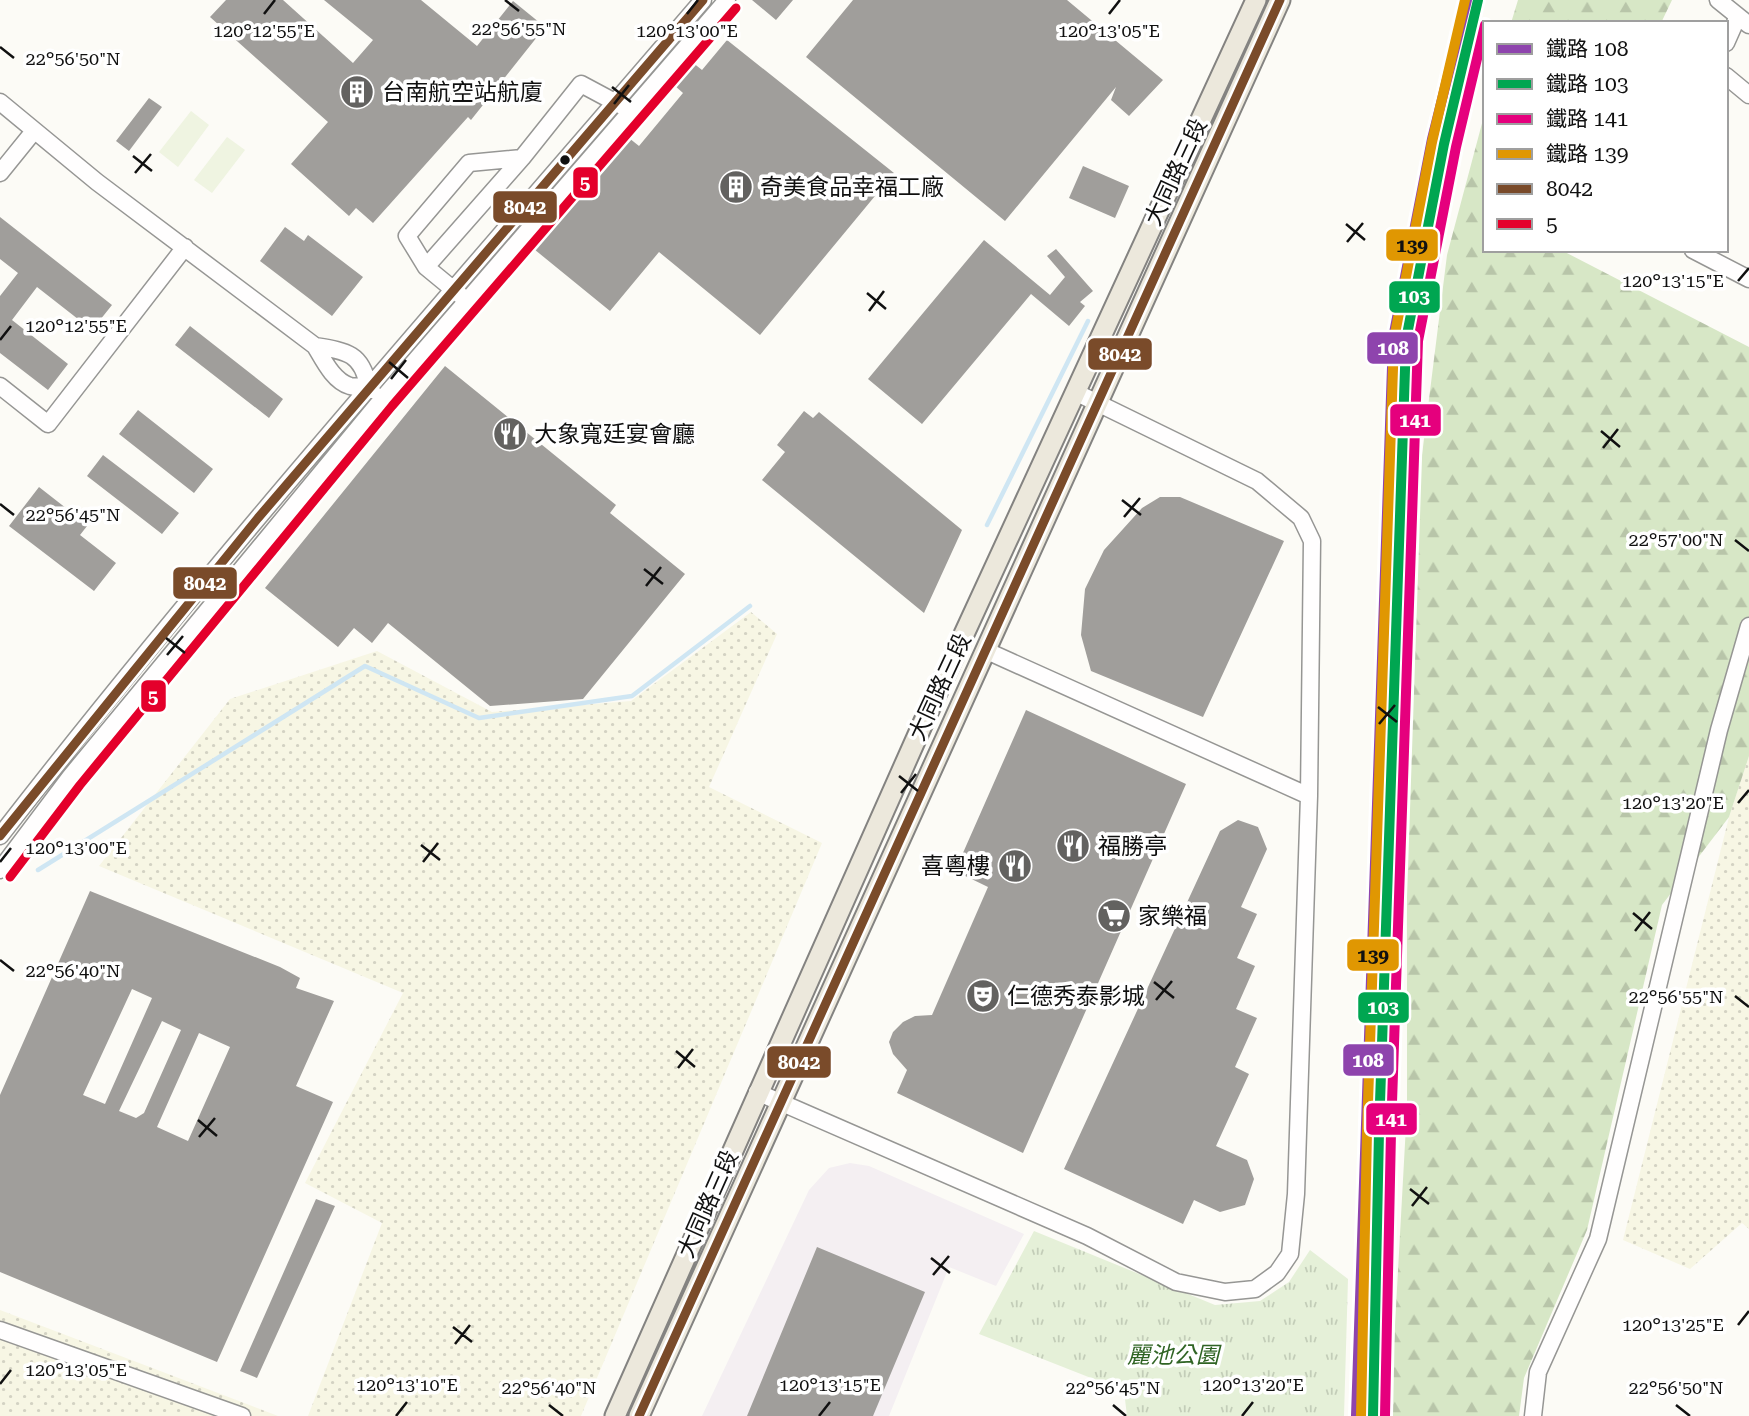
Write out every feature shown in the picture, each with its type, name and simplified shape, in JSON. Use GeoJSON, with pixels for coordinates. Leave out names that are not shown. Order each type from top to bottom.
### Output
{"type":"FeatureCollection","features":[{"type":"Feature","properties":{"kind":"main road","name":"大同路三段"},"geometry":{"type":"LineString","coordinates":[[615,1416],[757,1092],[1255,0]]}},
{"type":"Feature","properties":{"kind":"main road","name":"大同路三段"},"geometry":{"type":"LineString","coordinates":[[639,1416],[1100,404],[1280,0]]}},
{"type":"Feature","properties":{"kind":"street"},"geometry":{"type":"LineString","coordinates":[[0,836],[146,653],[368,386],[703,0]]}},
{"type":"Feature","properties":{"kind":"street"},"geometry":{"type":"LineString","coordinates":[[0,870],[69,777],[383,398],[727,0]]}},
{"type":"Feature","properties":{"kind":"street"},"geometry":{"type":"LineString","coordinates":[[1718,0],[1743,20],[1728,40]]}},
{"type":"Feature","properties":{"kind":"street"},"geometry":{"type":"LineString","coordinates":[[1728,78],[1749,94]]}},
{"type":"Feature","properties":{"kind":"street"},"geometry":{"type":"LineString","coordinates":[[426,267],[522,158],[581,83],[632,111]]}},
{"type":"Feature","properties":{"kind":"street"},"geometry":{"type":"LineString","coordinates":[[0,103],[315,346],[330,370],[348,386],[368,386],[383,398]]}},
{"type":"Feature","properties":{"kind":"street"},"geometry":{"type":"LineString","coordinates":[[0,173],[33,131]]}},
{"type":"Feature","properties":{"kind":"street"},"geometry":{"type":"LineString","coordinates":[[467,300],[426,267],[407,236],[469,163],[522,158]]}},
{"type":"Feature","properties":{"kind":"street"},"geometry":{"type":"LineString","coordinates":[[0,386],[48,424],[184,247]]}},
{"type":"Feature","properties":{"kind":"street"},"geometry":{"type":"LineString","coordinates":[[1697,252],[1749,279]]}},
{"type":"Feature","properties":{"kind":"street"},"geometry":{"type":"LineString","coordinates":[[315,346],[345,351],[364,366],[368,386]]}},
{"type":"Feature","properties":{"kind":"street"},"geometry":{"type":"LineString","coordinates":[[757,1092],[1087,1236],[1176,1282],[1225,1292],[1255,1289],[1277,1273],[1290,1254],[1309,796],[1314,565],[1312,541],[1300,518],[1257,481],[1075,392]]}},
{"type":"Feature","properties":{"kind":"street"},"geometry":{"type":"LineString","coordinates":[[1533,1416],[1538,1373],[1598,1239],[1719,730],[1749,626]]}},
{"type":"Feature","properties":{"kind":"street"},"geometry":{"type":"LineString","coordinates":[[988,651],[1309,796]]}},
{"type":"Feature","properties":{"kind":"street"},"geometry":{"type":"LineString","coordinates":[[0,1330],[242,1416]]}},
{"type":"Feature","properties":{"kind":"shaded area"},"geometry":{"type":"Polygon","coordinates":[[[850,1163],[869,1166],[1024,1234],[996,1286],[949,1267],[889,1416],[702,1416],[809,1190],[829,1168],[850,1163]]]}},
{"type":"Feature","properties":{"kind":"green space"},"geometry":{"type":"Polygon","coordinates":[[[1518,0],[1672,0],[1662,21],[1512,21],[1518,0]]]}},
{"type":"Feature","properties":{"kind":"green space"},"geometry":{"type":"Polygon","coordinates":[[[191,111],[209,125],[178,167],[159,152],[191,111]]]}},
{"type":"Feature","properties":{"kind":"green space"},"geometry":{"type":"Polygon","coordinates":[[[1483,120],[1483,252],[1565,252],[1749,347],[1749,756],[1729,817],[1662,905],[1587,1230],[1524,1378],[1519,1416],[1390,1416],[1407,1107],[1407,575],[1447,255],[1483,120]]]}},
{"type":"Feature","properties":{"kind":"green space"},"geometry":{"type":"Polygon","coordinates":[[[227,137],[245,150],[212,193],[194,180],[227,137]]]}},
{"type":"Feature","properties":{"kind":"green space"},"geometry":{"type":"Polygon","coordinates":[[[751,612],[777,634],[709,787],[822,843],[581,1416],[308,1416],[382,1223],[305,1183],[403,993],[99,866],[230,699],[377,651],[492,712],[631,701],[751,612]]]}},
{"type":"Feature","properties":{"kind":"green space"},"geometry":{"type":"Polygon","coordinates":[[[1749,756],[1749,1229],[1742,1223],[1690,1269],[1623,1240],[1729,817],[1749,756]]]}},
{"type":"Feature","properties":{"kind":"green space","name":"麗池公園"},"geometry":{"type":"Polygon","coordinates":[[[1034,1231],[1215,1305],[1260,1301],[1289,1282],[1310,1250],[1348,1279],[1344,1416],[1127,1416],[1124,1391],[979,1334],[1034,1231]]]}},
{"type":"Feature","properties":{"kind":"green space"},"geometry":{"type":"Polygon","coordinates":[[[0,1310],[278,1416],[0,1416],[0,1310]]]}},
{"type":"Feature","properties":{"kind":"building","name":"台南航空站航廈"},"geometry":{"type":"Polygon","coordinates":[[[226,0],[283,0],[353,63],[373,40],[324,0],[421,0],[477,46],[513,1],[545,27],[471,120],[468,117],[373,223],[356,208],[349,216],[291,164],[328,122],[210,17],[226,0]]]}},
{"type":"Feature","properties":{"kind":"building"},"geometry":{"type":"Polygon","coordinates":[[[752,0],[793,0],[776,20],[752,0]]]}},
{"type":"Feature","properties":{"kind":"building"},"geometry":{"type":"Polygon","coordinates":[[[853,0],[1067,0],[1163,80],[1129,116],[1111,100],[1116,87],[1005,221],[806,57],[853,0]]]}},
{"type":"Feature","properties":{"kind":"building","name":"奇美食品幸福工廠"},"geometry":{"type":"Polygon","coordinates":[[[727,40],[894,173],[760,335],[659,252],[610,311],[529,245],[580,186],[586,191],[629,138],[639,146],[683,93],[674,85],[692,62],[702,70],[727,40]]]}},
{"type":"Feature","properties":{"kind":"building"},"geometry":{"type":"Polygon","coordinates":[[[149,98],[162,107],[129,151],[116,141],[149,98]]]}},
{"type":"Feature","properties":{"kind":"building"},"geometry":{"type":"Polygon","coordinates":[[[1083,166],[1129,186],[1115,218],[1069,198],[1083,166]]]}},
{"type":"Feature","properties":{"kind":"building"},"geometry":{"type":"Polygon","coordinates":[[[0,217],[112,305],[92,330],[37,287],[12,320],[68,364],[48,390],[0,353],[0,296],[18,273],[0,259],[0,217]]]}},
{"type":"Feature","properties":{"kind":"building"},"geometry":{"type":"Polygon","coordinates":[[[285,227],[304,241],[308,235],[363,277],[332,316],[260,261],[285,227]]]}},
{"type":"Feature","properties":{"kind":"building"},"geometry":{"type":"Polygon","coordinates":[[[984,240],[1050,295],[1065,277],[1047,256],[1056,249],[1093,291],[1080,302],[1085,306],[1069,326],[1031,294],[922,424],[868,379],[984,240]]]}},
{"type":"Feature","properties":{"kind":"building"},"geometry":{"type":"Polygon","coordinates":[[[190,326],[283,399],[269,418],[175,345],[190,326]]]}},
{"type":"Feature","properties":{"kind":"building"},"geometry":{"type":"Polygon","coordinates":[[[445,366],[616,505],[610,513],[685,574],[583,699],[490,706],[388,623],[372,643],[354,628],[338,647],[265,588],[445,366]]]}},
{"type":"Feature","properties":{"kind":"building"},"geometry":{"type":"Polygon","coordinates":[[[138,410],[213,469],[194,493],[119,434],[138,410]]]}},
{"type":"Feature","properties":{"kind":"building"},"geometry":{"type":"Polygon","coordinates":[[[804,411],[813,418],[819,412],[962,530],[924,613],[762,480],[785,452],[777,445],[804,411]]]}},
{"type":"Feature","properties":{"kind":"building"},"geometry":{"type":"Polygon","coordinates":[[[103,455],[179,513],[162,534],[87,476],[103,455]]]}},
{"type":"Feature","properties":{"kind":"building"},"geometry":{"type":"Polygon","coordinates":[[[39,487],[71,512],[74,508],[91,521],[80,535],[116,563],[94,591],[9,526],[39,487]]]}},
{"type":"Feature","properties":{"kind":"building"},"geometry":{"type":"Polygon","coordinates":[[[1160,497],[1180,497],[1284,541],[1203,717],[1091,671],[1081,635],[1085,589],[1104,550],[1142,508],[1160,497]]]}},
{"type":"Feature","properties":{"kind":"building"},"geometry":{"type":"Polygon","coordinates":[[[1026,710],[1186,784],[1023,1153],[897,1093],[907,1070],[893,1054],[889,1042],[893,1032],[903,1022],[915,1016],[932,1015],[988,887],[955,871],[1026,710]]]}},
{"type":"Feature","properties":{"kind":"building"},"geometry":{"type":"Polygon","coordinates":[[[1238,820],[1258,827],[1267,849],[1241,907],[1257,914],[1237,958],[1255,966],[1236,1009],[1257,1018],[1235,1067],[1249,1074],[1216,1146],[1247,1160],[1254,1179],[1245,1205],[1220,1212],[1194,1200],[1183,1224],[1064,1169],[1220,831],[1238,820]]]}},
{"type":"Feature","properties":{"kind":"building"},"geometry":{"type":"Polygon","coordinates":[[[90,891],[280,967],[300,978],[296,988],[334,1001],[296,1086],[333,1102],[217,1362],[0,1272],[0,1095],[90,891]],[[132,989],[83,1095],[105,1104],[152,998],[132,989]],[[162,1021],[119,1111],[136,1118],[144,1113],[181,1030],[162,1021]],[[199,1033],[157,1127],[188,1141],[230,1047],[199,1033]]]}},
{"type":"Feature","properties":{"kind":"building"},"geometry":{"type":"Polygon","coordinates":[[[316,1199],[335,1206],[257,1378],[240,1371],[316,1199]]]}},
{"type":"Feature","properties":{"kind":"building"},"geometry":{"type":"Polygon","coordinates":[[[817,1247],[925,1292],[873,1416],[747,1416],[817,1247]]]}},
{"type":"Feature","properties":{"kind":"waterway"},"geometry":{"type":"LineString","coordinates":[[987,525],[1088,321]]}},
{"type":"Feature","properties":{"kind":"waterway"},"geometry":{"type":"LineString","coordinates":[[38,870],[365,666],[479,718],[632,696],[750,606]]}},
{"type":"Feature","properties":{"kind":"rail line","name":"139"},"geometry":{"type":"LineString","coordinates":[[1361,1416],[1367,1132],[1394,339],[1432,142],[1465,0]]}},
{"type":"Feature","properties":{"kind":"rail line","name":"108"},"geometry":{"type":"LineString","coordinates":[[1356,1416],[1393,338],[1432,139],[1467,0]]}},
{"type":"Feature","properties":{"kind":"rail line","name":"103"},"geometry":{"type":"LineString","coordinates":[[1373,1416],[1379,1132],[1406,340],[1444,144],[1478,0]]}},
{"type":"Feature","properties":{"kind":"rail line","name":"141"},"geometry":{"type":"LineString","coordinates":[[1385,1416],[1391,1132],[1418,341],[1456,147],[1483,33]]}},
{"type":"Feature","properties":{"kind":"transit line","name":"8042"},"geometry":{"type":"LineString","coordinates":[[0,836],[258,518],[703,0]]}},
{"type":"Feature","properties":{"kind":"transit line","name":"8042"},"geometry":{"type":"LineString","coordinates":[[639,1416],[1280,0]]}},
{"type":"Feature","properties":{"kind":"transit line","name":"5"},"geometry":{"type":"LineString","coordinates":[[10,877],[80,785],[392,406],[736,8]]}},
{"type":"Feature","properties":{"kind":"place","name":"台南航空站航廈"},"geometry":{"type":"Point","coordinates":[357,92]}},
{"type":"Feature","properties":{"kind":"place","name":"奇美食品幸福工廠"},"geometry":{"type":"Point","coordinates":[736,187]}},
{"type":"Feature","properties":{"kind":"place","name":"大象寬廷宴會廳"},"geometry":{"type":"Point","coordinates":[510,434]}},
{"type":"Feature","properties":{"kind":"place","name":"福勝亭"},"geometry":{"type":"Point","coordinates":[1073,846]}},
{"type":"Feature","properties":{"kind":"place","name":"喜粵樓"},"geometry":{"type":"Point","coordinates":[1015,866]}},
{"type":"Feature","properties":{"kind":"place","name":"家樂福"},"geometry":{"type":"Point","coordinates":[1114,916]}},
{"type":"Feature","properties":{"kind":"place","name":"仁德秀泰影城"},"geometry":{"type":"Point","coordinates":[983,996]}}]}
